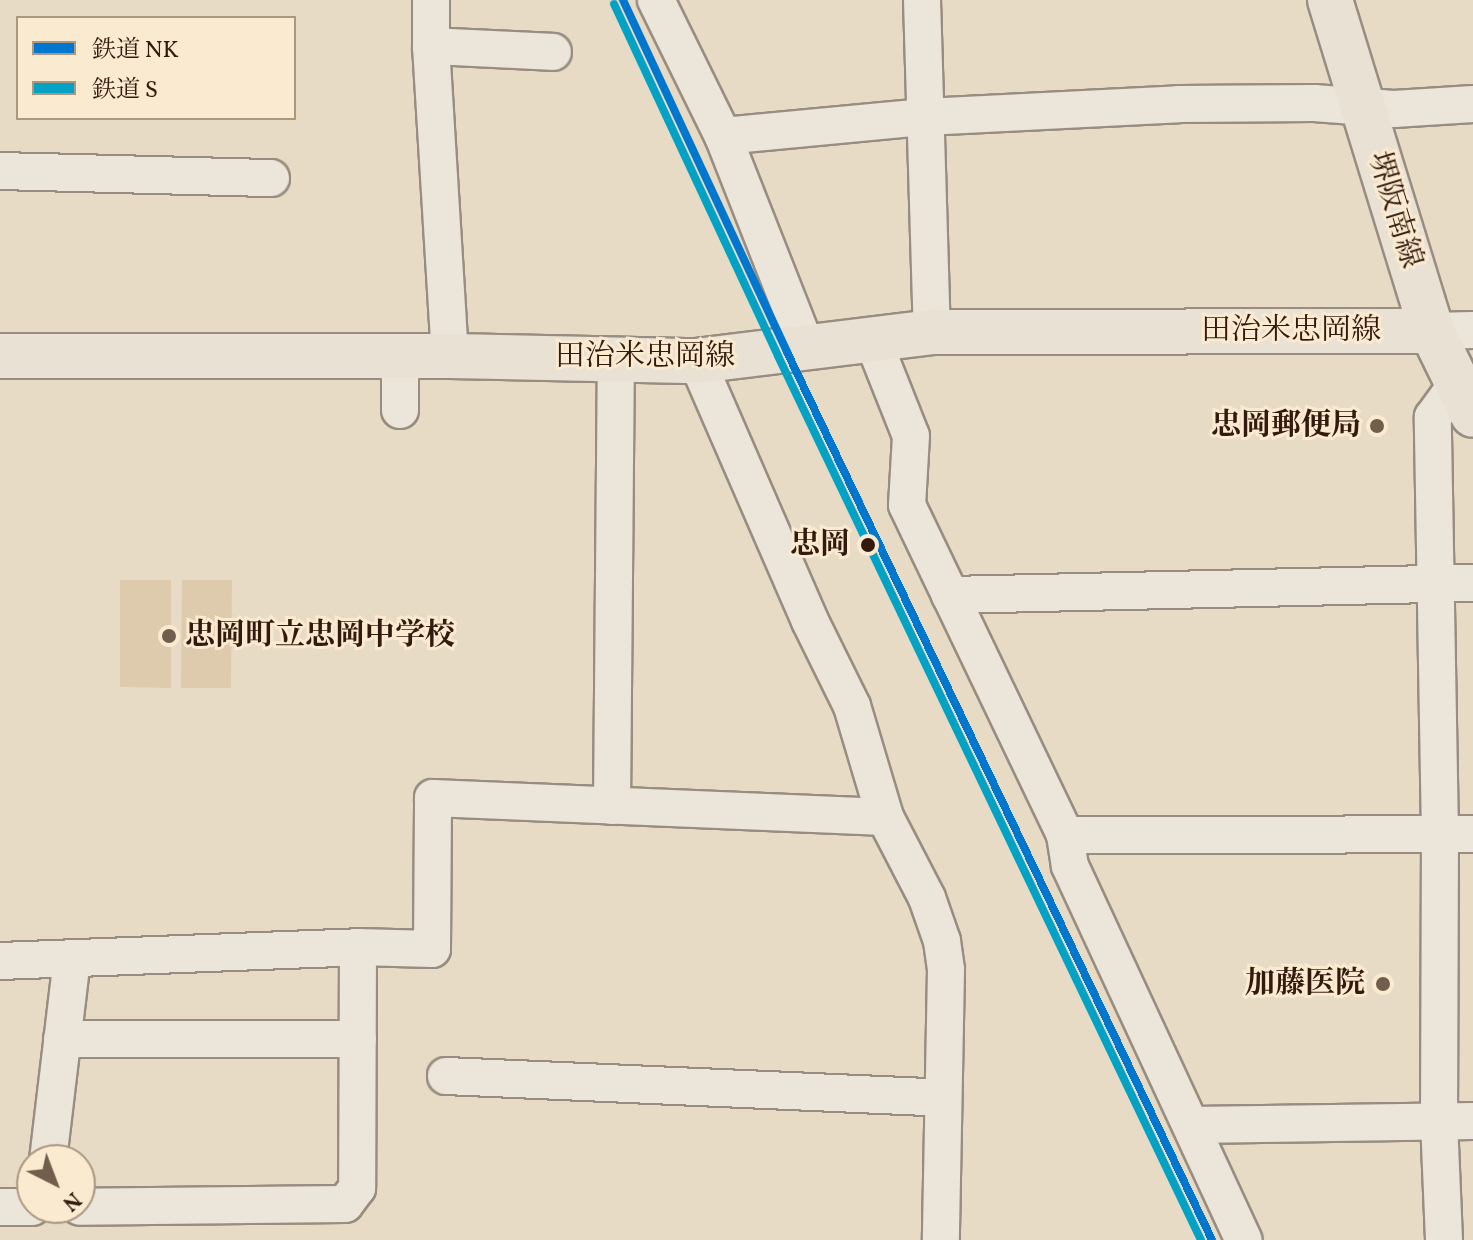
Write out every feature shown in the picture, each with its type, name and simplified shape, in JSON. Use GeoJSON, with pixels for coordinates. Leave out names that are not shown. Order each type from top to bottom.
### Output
{"type":"FeatureCollection","features":[{"type":"Feature","properties":{"kind":"main road","name":"堺阪南線"},"geometry":{"type":"LineString","coordinates":[[1330,0],[1362,104],[1452,330],[1465,400]]}},
{"type":"Feature","properties":{"kind":"main road","name":"田治米忠岡線"},"geometry":{"type":"LineString","coordinates":[[0,356],[450,356],[697,361],[932,332],[1452,330]]}},
{"type":"Feature","properties":{"kind":"street"},"geometry":{"type":"LineString","coordinates":[[431,0],[431,46],[450,356]]}},
{"type":"Feature","properties":{"kind":"street"},"geometry":{"type":"LineString","coordinates":[[656,0],[723,136],[807,349]]}},
{"type":"Feature","properties":{"kind":"street"},"geometry":{"type":"LineString","coordinates":[[922,0],[932,332]]}},
{"type":"Feature","properties":{"kind":"street"},"geometry":{"type":"LineString","coordinates":[[431,46],[553,52]]}},
{"type":"Feature","properties":{"kind":"street"},"geometry":{"type":"LineString","coordinates":[[723,136],[925,117],[1179,104],[1362,104],[1394,109],[1473,104]]}},
{"type":"Feature","properties":{"kind":"street"},"geometry":{"type":"LineString","coordinates":[[0,171],[271,178]]}},
{"type":"Feature","properties":{"kind":"street"},"geometry":{"type":"LineString","coordinates":[[872,338],[911,436],[907,505],[1065,835],[1070,866],[1244,1240]]}},
{"type":"Feature","properties":{"kind":"street"},"geometry":{"type":"LineString","coordinates":[[391,356],[391,409]]}},
{"type":"Feature","properties":{"kind":"street"},"geometry":{"type":"LineString","coordinates":[[612,806],[616,359]]}},
{"type":"Feature","properties":{"kind":"street"},"geometry":{"type":"LineString","coordinates":[[697,361],[810,621],[852,706],[885,817],[927,898],[942,941],[946,970],[941,1240]]}},
{"type":"Feature","properties":{"kind":"street"},"geometry":{"type":"LineString","coordinates":[[1444,1240],[1456,1121],[1457,834],[1435,584],[1433,417],[1465,400]]}},
{"type":"Feature","properties":{"kind":"street"},"geometry":{"type":"LineString","coordinates":[[950,595],[1473,583]]}},
{"type":"Feature","properties":{"kind":"street"},"geometry":{"type":"LineString","coordinates":[[0,961],[358,947],[432,949],[433,798],[885,817]]}},
{"type":"Feature","properties":{"kind":"street"},"geometry":{"type":"LineString","coordinates":[[1065,835],[1457,834]]}},
{"type":"Feature","properties":{"kind":"street"},"geometry":{"type":"LineString","coordinates":[[96,1207],[345,1204],[357,1188],[358,947]]}},
{"type":"Feature","properties":{"kind":"street"},"geometry":{"type":"LineString","coordinates":[[50,1144],[72,958]]}},
{"type":"Feature","properties":{"kind":"street"},"geometry":{"type":"LineString","coordinates":[[62,1039],[358,1039]]}},
{"type":"Feature","properties":{"kind":"street"},"geometry":{"type":"LineString","coordinates":[[446,1076],[943,1098]]}},
{"type":"Feature","properties":{"kind":"street"},"geometry":{"type":"LineString","coordinates":[[1192,1125],[1456,1121]]}},
{"type":"Feature","properties":{"kind":"shaded area"},"geometry":{"type":"Polygon","coordinates":[[[120,580],[171,580],[171,688],[120,687],[120,580]]]}},
{"type":"Feature","properties":{"kind":"shaded area"},"geometry":{"type":"Polygon","coordinates":[[[182,580],[232,580],[231,688],[181,688],[182,580]]]}},
{"type":"Feature","properties":{"kind":"rail line","name":"NK"},"geometry":{"type":"LineString","coordinates":[[623,0],[787,352],[1212,1240]]}},
{"type":"Feature","properties":{"kind":"rail line","name":"S"},"geometry":{"type":"LineString","coordinates":[[614,4],[778,356],[1201,1240]]}},
{"type":"Feature","properties":{"kind":"place","name":"忠岡郵便局"},"geometry":{"type":"Point","coordinates":[1377,426]}},
{"type":"Feature","properties":{"kind":"place","name":"忠岡"},"geometry":{"type":"Point","coordinates":[868,545]}},
{"type":"Feature","properties":{"kind":"place","name":"忠岡町立忠岡中学校"},"geometry":{"type":"Point","coordinates":[169,636]}},
{"type":"Feature","properties":{"kind":"place","name":"加藤医院"},"geometry":{"type":"Point","coordinates":[1383,984]}}]}
